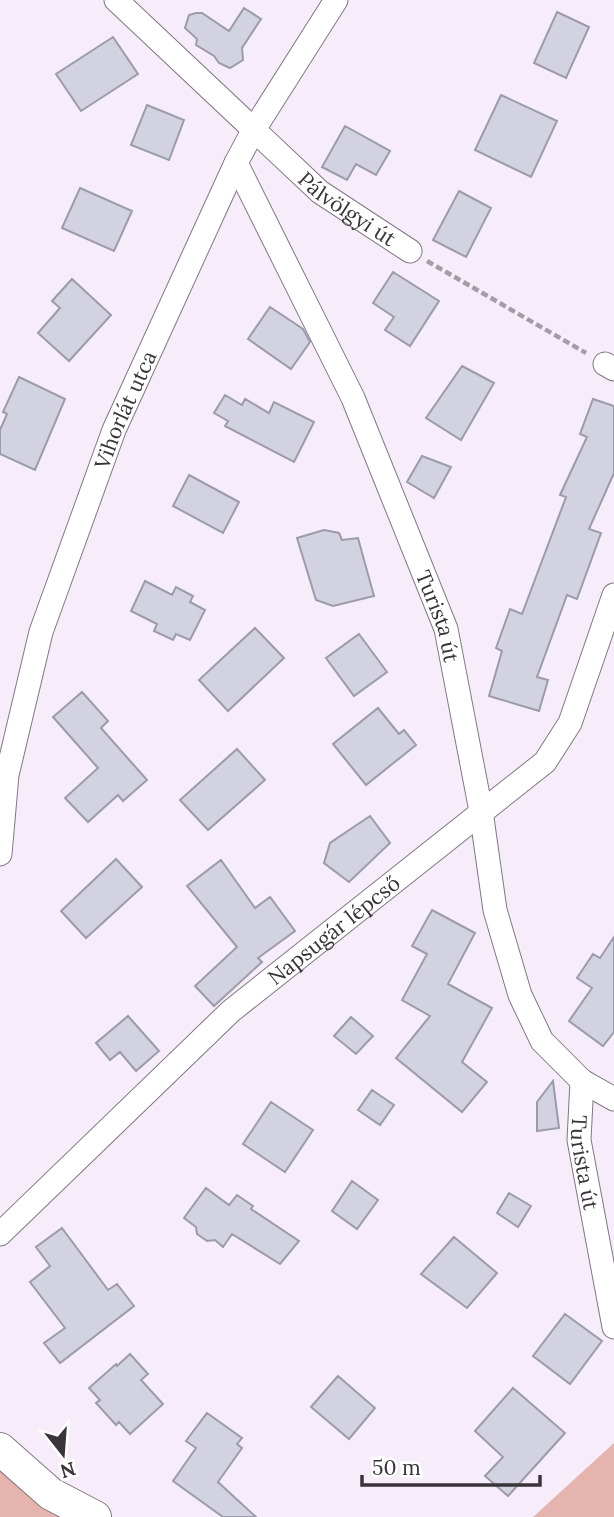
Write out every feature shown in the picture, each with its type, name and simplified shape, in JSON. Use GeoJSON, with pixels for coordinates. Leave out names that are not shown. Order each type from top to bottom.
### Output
{"type":"FeatureCollection","features":[{"type":"Feature","properties":{"kind":"street","name":"Pálvölgyi út"},"geometry":{"type":"LineString","coordinates":[[116,0],[320,192],[410,251]]}},
{"type":"Feature","properties":{"kind":"street","name":"Vihorlát utca"},"geometry":{"type":"LineString","coordinates":[[0,854],[7,775],[41,632],[114,430],[236,163],[253,131],[336,0]]}},
{"type":"Feature","properties":{"kind":"street","name":"Turista út"},"geometry":{"type":"LineString","coordinates":[[236,163],[353,398],[442,617],[465,717],[495,910],[520,995],[542,1041],[582,1081],[614,1099]]}},
{"type":"Feature","properties":{"kind":"street","name":"Napsugár lépcső"},"geometry":{"type":"LineString","coordinates":[[0,1234],[230,1011],[545,762],[570,723],[614,595]]}},
{"type":"Feature","properties":{"kind":"street","name":"Turista út"},"geometry":{"type":"LineString","coordinates":[[582,1081],[579,1140],[614,1327]]}},
{"type":"Feature","properties":{"kind":"street"},"geometry":{"type":"LineString","coordinates":[[0,1449],[51,1494],[95,1517]]}},
{"type":"Feature","properties":{"kind":"path","name":"Pálvölgyi út"},"geometry":{"type":"LineString","coordinates":[[410,251],[610,366]]}},
{"type":"Feature","properties":{"kind":"shaded area"},"geometry":{"type":"Polygon","coordinates":[[[614,1443],[614,1517],[533,1517],[614,1443]]]}},
{"type":"Feature","properties":{"kind":"shaded area"},"geometry":{"type":"Polygon","coordinates":[[[0,1449],[95,1517],[0,1517],[0,1449]]]}},
{"type":"Feature","properties":{"kind":"building"},"geometry":{"type":"Polygon","coordinates":[[[244,8],[261,19],[242,48],[243,60],[230,68],[196,45],[197,39],[185,28],[189,15],[202,13],[229,31],[244,8]]]}},
{"type":"Feature","properties":{"kind":"building"},"geometry":{"type":"Polygon","coordinates":[[[557,12],[589,27],[566,78],[534,63],[557,12]]]}},
{"type":"Feature","properties":{"kind":"building"},"geometry":{"type":"Polygon","coordinates":[[[113,37],[138,74],[81,111],[56,74],[113,37]]]}},
{"type":"Feature","properties":{"kind":"building"},"geometry":{"type":"Polygon","coordinates":[[[501,95],[557,121],[531,177],[475,150],[501,95]]]}},
{"type":"Feature","properties":{"kind":"building"},"geometry":{"type":"Polygon","coordinates":[[[147,105],[184,120],[169,160],[131,145],[147,105]]]}},
{"type":"Feature","properties":{"kind":"building"},"geometry":{"type":"Polygon","coordinates":[[[345,126],[390,151],[376,175],[356,164],[347,180],[322,167],[345,126]]]}},
{"type":"Feature","properties":{"kind":"building"},"geometry":{"type":"Polygon","coordinates":[[[80,188],[132,211],[114,251],[62,228],[80,188]]]}},
{"type":"Feature","properties":{"kind":"building"},"geometry":{"type":"Polygon","coordinates":[[[459,191],[491,208],[466,257],[433,240],[459,191]]]}},
{"type":"Feature","properties":{"kind":"building"},"geometry":{"type":"Polygon","coordinates":[[[393,272],[439,301],[410,346],[385,330],[394,317],[373,303],[393,272]]]}},
{"type":"Feature","properties":{"kind":"building"},"geometry":{"type":"Polygon","coordinates":[[[72,279],[111,315],[69,361],[38,333],[60,308],[52,301],[72,279]]]}},
{"type":"Feature","properties":{"kind":"building"},"geometry":{"type":"Polygon","coordinates":[[[270,307],[303,329],[310,342],[291,369],[248,339],[270,307]]]}},
{"type":"Feature","properties":{"kind":"building"},"geometry":{"type":"Polygon","coordinates":[[[462,366],[494,383],[461,440],[426,418],[462,366]]]}},
{"type":"Feature","properties":{"kind":"building"},"geometry":{"type":"Polygon","coordinates":[[[19,377],[65,399],[35,470],[0,454],[0,430],[7,414],[3,412],[19,377]]]}},
{"type":"Feature","properties":{"kind":"building"},"geometry":{"type":"Polygon","coordinates":[[[225,395],[242,405],[245,399],[269,413],[274,402],[314,422],[294,462],[225,426],[228,421],[214,413],[225,395]]]}},
{"type":"Feature","properties":{"kind":"building"},"geometry":{"type":"Polygon","coordinates":[[[593,399],[614,406],[614,473],[589,529],[601,533],[577,599],[567,595],[537,677],[548,680],[539,711],[489,696],[502,651],[496,648],[510,609],[522,614],[566,497],[560,495],[587,437],[580,434],[593,399]]]}},
{"type":"Feature","properties":{"kind":"building"},"geometry":{"type":"Polygon","coordinates":[[[422,456],[451,467],[434,498],[407,482],[422,456]]]}},
{"type":"Feature","properties":{"kind":"building"},"geometry":{"type":"Polygon","coordinates":[[[189,475],[239,502],[223,533],[173,506],[189,475]]]}},
{"type":"Feature","properties":{"kind":"building"},"geometry":{"type":"Polygon","coordinates":[[[324,530],[339,533],[342,540],[358,538],[374,596],[333,606],[316,600],[297,538],[324,530]]]}},
{"type":"Feature","properties":{"kind":"building"},"geometry":{"type":"Polygon","coordinates":[[[145,581],[172,595],[176,587],[193,596],[190,602],[205,610],[190,640],[176,634],[173,640],[154,631],[157,624],[131,611],[145,581]]]}},
{"type":"Feature","properties":{"kind":"building"},"geometry":{"type":"Polygon","coordinates":[[[255,628],[284,658],[228,711],[199,680],[255,628]]]}},
{"type":"Feature","properties":{"kind":"building"},"geometry":{"type":"Polygon","coordinates":[[[359,634],[387,672],[354,696],[326,658],[359,634]]]}},
{"type":"Feature","properties":{"kind":"building"},"geometry":{"type":"Polygon","coordinates":[[[82,692],[108,721],[101,728],[147,780],[123,801],[118,795],[88,822],[65,798],[98,768],[53,717],[82,692]]]}},
{"type":"Feature","properties":{"kind":"building"},"geometry":{"type":"Polygon","coordinates":[[[378,708],[399,734],[404,730],[416,745],[366,785],[333,744],[378,708]]]}},
{"type":"Feature","properties":{"kind":"building"},"geometry":{"type":"Polygon","coordinates":[[[237,749],[265,780],[208,830],[180,800],[237,749]]]}},
{"type":"Feature","properties":{"kind":"building"},"geometry":{"type":"Polygon","coordinates":[[[370,816],[390,843],[349,882],[324,863],[330,843],[370,816]]]}},
{"type":"Feature","properties":{"kind":"building"},"geometry":{"type":"Polygon","coordinates":[[[116,859],[142,887],[86,938],[61,911],[116,859]]]}},
{"type":"Feature","properties":{"kind":"building"},"geometry":{"type":"Polygon","coordinates":[[[221,860],[255,908],[270,897],[295,931],[258,958],[262,962],[214,1006],[195,986],[237,947],[187,886],[221,860]]]}},
{"type":"Feature","properties":{"kind":"building"},"geometry":{"type":"Polygon","coordinates":[[[432,910],[475,933],[448,984],[492,1008],[462,1062],[487,1082],[462,1112],[396,1058],[430,1016],[402,1000],[427,954],[412,946],[432,910]]]}},
{"type":"Feature","properties":{"kind":"building"},"geometry":{"type":"Polygon","coordinates":[[[614,937],[614,1032],[603,1046],[569,1021],[592,988],[577,978],[593,954],[600,958],[614,937]]]}},
{"type":"Feature","properties":{"kind":"building"},"geometry":{"type":"Polygon","coordinates":[[[128,1016],[159,1051],[136,1071],[120,1052],[110,1060],[96,1043],[128,1016]]]}},
{"type":"Feature","properties":{"kind":"building"},"geometry":{"type":"Polygon","coordinates":[[[351,1017],[373,1036],[356,1054],[334,1036],[351,1017]]]}},
{"type":"Feature","properties":{"kind":"building"},"geometry":{"type":"Polygon","coordinates":[[[553,1081],[559,1128],[537,1131],[537,1102],[553,1081]]]}},
{"type":"Feature","properties":{"kind":"building"},"geometry":{"type":"Polygon","coordinates":[[[372,1090],[394,1105],[380,1125],[358,1110],[372,1090]]]}},
{"type":"Feature","properties":{"kind":"building"},"geometry":{"type":"Polygon","coordinates":[[[271,1102],[313,1130],[285,1172],[243,1144],[271,1102]]]}},
{"type":"Feature","properties":{"kind":"building"},"geometry":{"type":"Polygon","coordinates":[[[352,1181],[378,1200],[357,1229],[332,1211],[352,1181]]]}},
{"type":"Feature","properties":{"kind":"building"},"geometry":{"type":"Polygon","coordinates":[[[206,1188],[229,1205],[237,1195],[253,1206],[251,1209],[299,1241],[280,1264],[232,1234],[223,1247],[215,1240],[207,1241],[197,1234],[196,1227],[184,1218],[206,1188]]]}},
{"type":"Feature","properties":{"kind":"building"},"geometry":{"type":"Polygon","coordinates":[[[509,1193],[531,1206],[518,1227],[497,1213],[509,1193]]]}},
{"type":"Feature","properties":{"kind":"building"},"geometry":{"type":"Polygon","coordinates":[[[62,1228],[108,1290],[117,1284],[134,1306],[60,1363],[44,1343],[65,1328],[30,1282],[50,1266],[36,1247],[62,1228]]]}},
{"type":"Feature","properties":{"kind":"building"},"geometry":{"type":"Polygon","coordinates":[[[454,1237],[497,1273],[467,1308],[421,1274],[454,1237]]]}},
{"type":"Feature","properties":{"kind":"building"},"geometry":{"type":"Polygon","coordinates":[[[565,1314],[602,1341],[570,1384],[533,1356],[565,1314]]]}},
{"type":"Feature","properties":{"kind":"building"},"geometry":{"type":"Polygon","coordinates":[[[130,1354],[148,1374],[141,1380],[163,1404],[130,1434],[119,1422],[116,1425],[96,1403],[100,1400],[89,1388],[130,1354]]]}},
{"type":"Feature","properties":{"kind":"building"},"geometry":{"type":"Polygon","coordinates":[[[338,1376],[375,1408],[349,1439],[311,1407],[338,1376]]]}},
{"type":"Feature","properties":{"kind":"building"},"geometry":{"type":"Polygon","coordinates":[[[513,1388],[565,1433],[508,1496],[485,1476],[503,1457],[475,1431],[513,1388]]]}},
{"type":"Feature","properties":{"kind":"building"},"geometry":{"type":"Polygon","coordinates":[[[207,1413],[242,1438],[237,1444],[242,1448],[218,1482],[256,1517],[223,1517],[173,1481],[196,1448],[186,1441],[207,1413]]]}}]}
